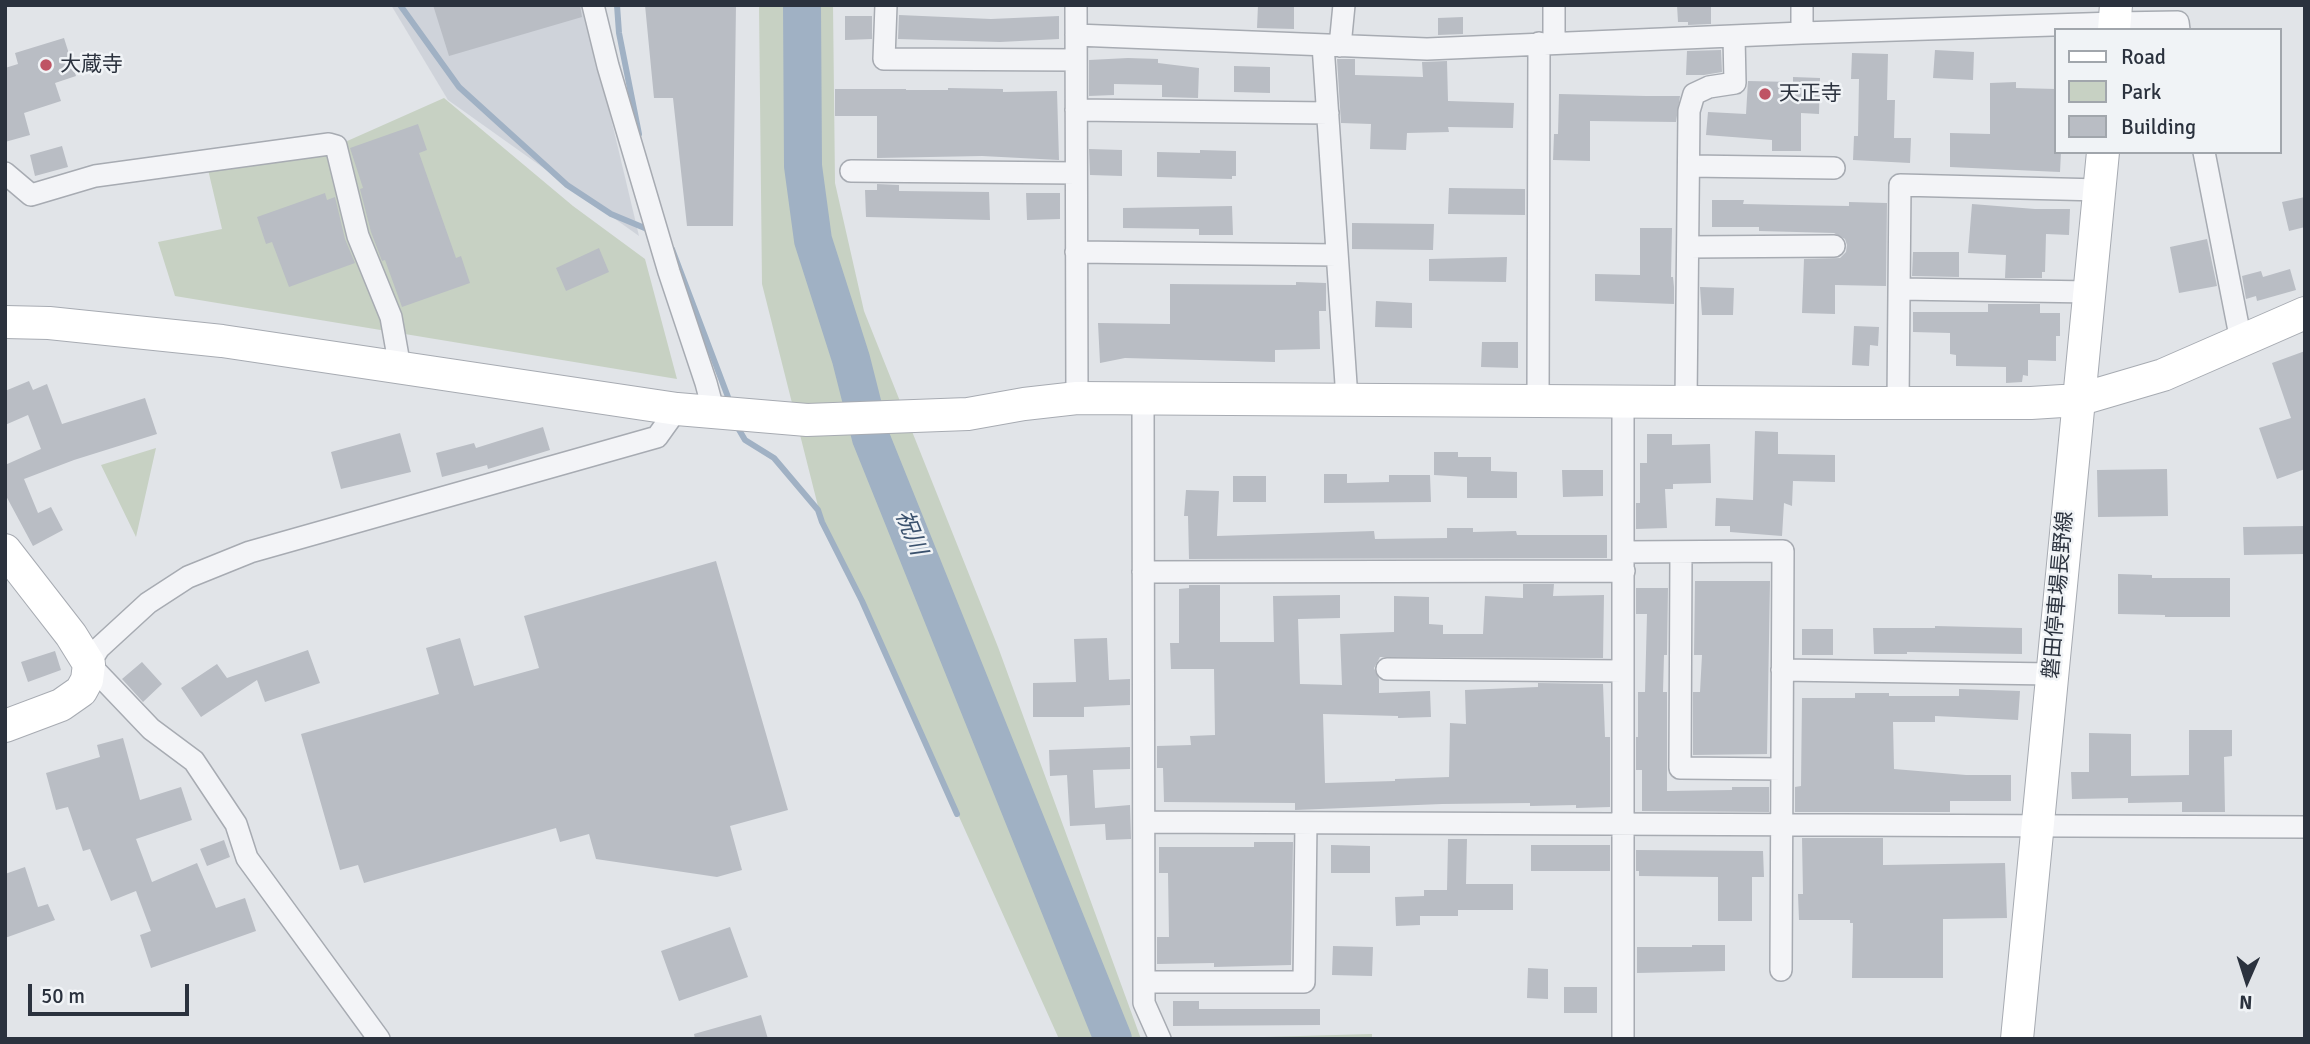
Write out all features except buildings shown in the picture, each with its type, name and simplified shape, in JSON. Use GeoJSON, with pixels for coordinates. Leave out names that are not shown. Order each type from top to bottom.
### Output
{"type":"FeatureCollection","features":[{"type":"Feature","properties":{"kind":"street"},"geometry":{"type":"LineString","coordinates":[[593,5],[608,66],[714,413]]}},
{"type":"Feature","properties":{"kind":"street"},"geometry":{"type":"LineString","coordinates":[[886,5],[884,59],[1076,60]]}},
{"type":"Feature","properties":{"kind":"street"},"geometry":{"type":"LineString","coordinates":[[1076,5],[1077,398]]}},
{"type":"Feature","properties":{"kind":"street"},"geometry":{"type":"LineString","coordinates":[[1344,5],[1331,45],[1328,113],[1347,399]]}},
{"type":"Feature","properties":{"kind":"street"},"geometry":{"type":"LineString","coordinates":[[1538,400],[1546,43],[1554,5]]}},
{"type":"Feature","properties":{"kind":"street"},"geometry":{"type":"LineString","coordinates":[[1802,5],[1802,33]]}},
{"type":"Feature","properties":{"kind":"street"},"geometry":{"type":"LineString","coordinates":[[1076,35],[1427,49],[2115,19],[2178,22],[2179,28]]}},
{"type":"Feature","properties":{"kind":"street"},"geometry":{"type":"LineString","coordinates":[[1686,401],[1689,111],[1694,94],[1709,87],[1735,83],[1734,36]]}},
{"type":"Feature","properties":{"kind":"street"},"geometry":{"type":"LineString","coordinates":[[1076,110],[1328,113]]}},
{"type":"Feature","properties":{"kind":"street"},"geometry":{"type":"LineString","coordinates":[[5,173],[31,195],[95,176],[329,144],[336,146],[358,236],[391,317],[400,368]]}},
{"type":"Feature","properties":{"kind":"street","name":"磐田停車場長野線"},"geometry":{"type":"LineString","coordinates":[[2017,1039],[2103,154]]}},
{"type":"Feature","properties":{"kind":"street"},"geometry":{"type":"LineString","coordinates":[[2204,154],[2241,341]]}},
{"type":"Feature","properties":{"kind":"street"},"geometry":{"type":"LineString","coordinates":[[1689,166],[1834,168]]}},
{"type":"Feature","properties":{"kind":"street"},"geometry":{"type":"LineString","coordinates":[[851,171],[1076,173]]}},
{"type":"Feature","properties":{"kind":"street"},"geometry":{"type":"LineString","coordinates":[[1898,402],[1900,185],[2100,190]]}},
{"type":"Feature","properties":{"kind":"street"},"geometry":{"type":"LineString","coordinates":[[1688,247],[1834,246]]}},
{"type":"Feature","properties":{"kind":"street"},"geometry":{"type":"LineString","coordinates":[[1076,253],[1337,255]]}},
{"type":"Feature","properties":{"kind":"street"},"geometry":{"type":"LineString","coordinates":[[1899,289],[2091,292]]}},
{"type":"Feature","properties":{"kind":"street"},"geometry":{"type":"LineString","coordinates":[[5,322],[49,323],[222,341],[677,409],[807,420],[968,414],[1077,398],[2031,403],[2078,400],[2163,375],[2305,313]]}},
{"type":"Feature","properties":{"kind":"street"},"geometry":{"type":"LineString","coordinates":[[1143,398],[1144,1003],[1160,1039]]}},
{"type":"Feature","properties":{"kind":"street"},"geometry":{"type":"LineString","coordinates":[[1623,401],[1623,1039]]}},
{"type":"Feature","properties":{"kind":"street"},"geometry":{"type":"LineString","coordinates":[[5,726],[61,705],[81,691],[87,680],[89,664],[99,648],[148,603],[188,577],[250,552],[657,438],[677,409]]}},
{"type":"Feature","properties":{"kind":"street"},"geometry":{"type":"LineString","coordinates":[[5,550],[71,635],[89,664],[151,729],[194,761],[236,824],[247,858],[379,1039]]}},
{"type":"Feature","properties":{"kind":"street"},"geometry":{"type":"LineString","coordinates":[[1143,572],[1624,561],[1681,552],[1783,551],[1782,970]]}},
{"type":"Feature","properties":{"kind":"street"},"geometry":{"type":"LineString","coordinates":[[1681,552],[1679,768],[1782,769]]}},
{"type":"Feature","properties":{"kind":"street"},"geometry":{"type":"LineString","coordinates":[[1387,669],[1623,671]]}},
{"type":"Feature","properties":{"kind":"street"},"geometry":{"type":"LineString","coordinates":[[1782,670],[2052,674]]}},
{"type":"Feature","properties":{"kind":"street"},"geometry":{"type":"LineString","coordinates":[[1144,822],[2305,827]]}},
{"type":"Feature","properties":{"kind":"street"},"geometry":{"type":"LineString","coordinates":[[1144,982],[1304,982],[1306,823]]}},
{"type":"Feature","properties":{"kind":"shaded area"},"geometry":{"type":"Polygon","coordinates":[[[391,5],[584,5],[639,236],[448,100],[391,5]]]}},
{"type":"Feature","properties":{"kind":"green space"},"geometry":{"type":"Polygon","coordinates":[[[759,5],[833,5],[835,183],[864,311],[998,647],[1141,1039],[1059,1039],[849,572],[822,522],[762,284],[759,5]]]}},
{"type":"Feature","properties":{"kind":"green space"},"geometry":{"type":"Polygon","coordinates":[[[444,98],[573,206],[645,259],[677,379],[175,296],[158,242],[222,229],[206,161],[336,146],[444,98]]]}},
{"type":"Feature","properties":{"kind":"green space"},"geometry":{"type":"Polygon","coordinates":[[[156,448],[136,537],[101,465],[156,448]]]}},
{"type":"Feature","properties":{"kind":"green space"},"geometry":{"type":"Polygon","coordinates":[[[1372,1034],[1372,1039],[1192,1039],[1372,1034]]]}},
{"type":"Feature","properties":{"kind":"waterway"},"geometry":{"type":"LineString","coordinates":[[400,5],[459,87],[567,185],[611,214],[647,229]]}},
{"type":"Feature","properties":{"kind":"waterway"},"geometry":{"type":"LineString","coordinates":[[617,5],[619,33],[639,134]]}},
{"type":"Feature","properties":{"kind":"waterway","name":"祝川"},"geometry":{"type":"LineString","coordinates":[[802,5],[803,166],[813,240],[851,359],[871,438],[1113,1039]]}},
{"type":"Feature","properties":{"kind":"waterway"},"geometry":{"type":"LineString","coordinates":[[672,249],[728,397]]}},
{"type":"Feature","properties":{"kind":"waterway"},"geometry":{"type":"LineString","coordinates":[[738,428],[745,440],[774,458],[818,510],[862,601],[957,814]]}},
{"type":"Feature","properties":{"kind":"place","name":"大蔵寺"},"geometry":{"type":"Point","coordinates":[46,65]}},
{"type":"Feature","properties":{"kind":"place","name":"天正寺"},"geometry":{"type":"Point","coordinates":[1765,94]}}]}
